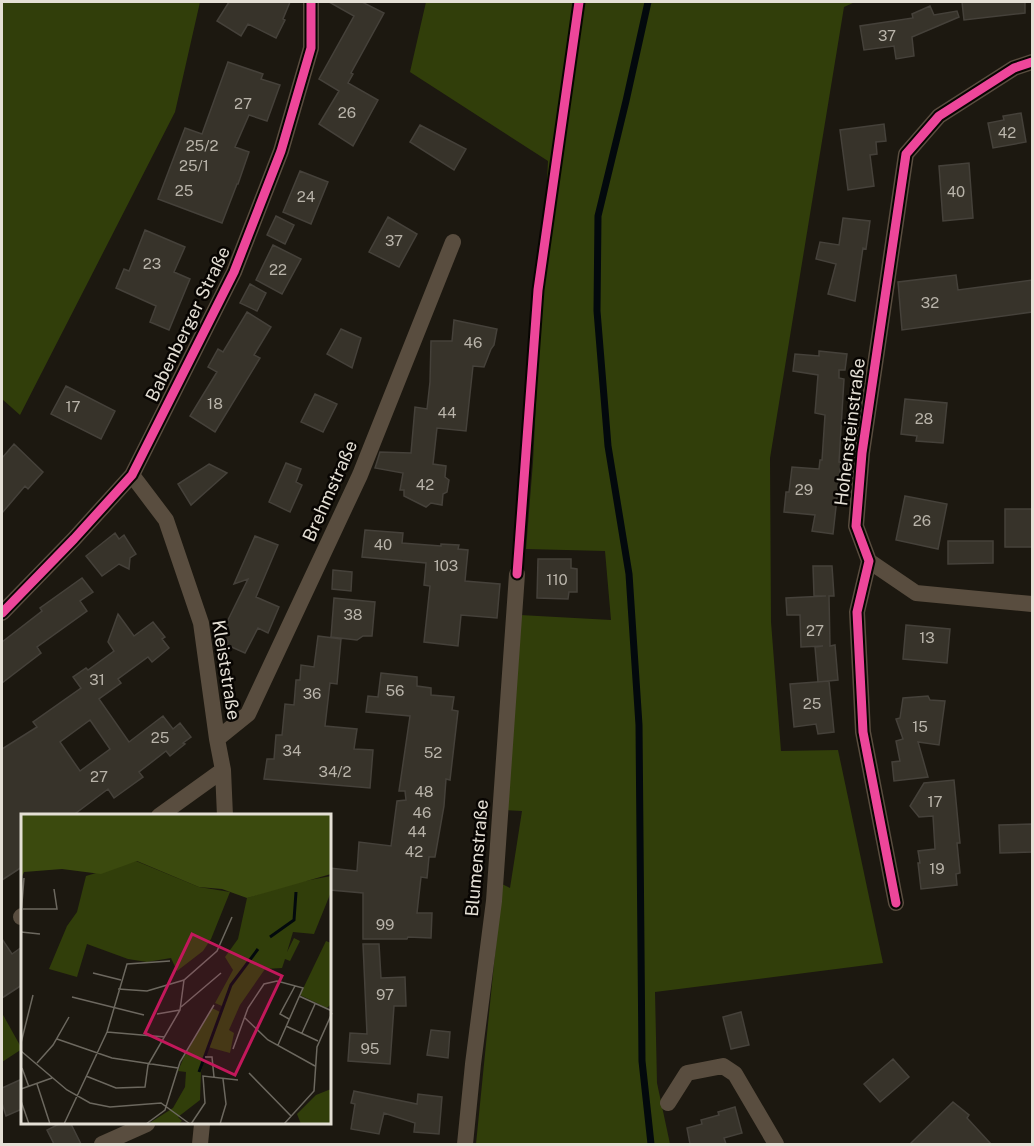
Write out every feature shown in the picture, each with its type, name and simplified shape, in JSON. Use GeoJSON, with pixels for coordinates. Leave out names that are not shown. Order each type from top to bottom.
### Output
{"type":"FeatureCollection","features":[{"type":"Feature","properties":{"kind":"street","name":"Babenberger Straße"},"geometry":{"type":"LineString","coordinates":[[2,613],[74,540],[132,475],[234,272],[281,151],[311,48],[311,2]]}},
{"type":"Feature","properties":{"kind":"street","name":"Hohensteinstraße"},"geometry":{"type":"LineString","coordinates":[[870,561],[856,526],[859,485],[906,154],[939,116],[1014,68],[1032,62]]}},
{"type":"Feature","properties":{"kind":"street","name":"Brehmstraße"},"geometry":{"type":"LineString","coordinates":[[217,740],[248,714],[360,475],[453,242]]}},
{"type":"Feature","properties":{"kind":"street","name":"Kleiststraße"},"geometry":{"type":"LineString","coordinates":[[132,475],[166,520],[201,623],[223,770],[225,814]]}},
{"type":"Feature","properties":{"kind":"street"},"geometry":{"type":"LineString","coordinates":[[896,903],[863,732],[857,612],[870,561],[916,593],[1032,604]]}},
{"type":"Feature","properties":{"kind":"street","name":"Blumenstraße"},"geometry":{"type":"LineString","coordinates":[[465,1144],[494,901],[517,574]]}},
{"type":"Feature","properties":{"kind":"street"},"geometry":{"type":"LineString","coordinates":[[162,814],[223,770]]}},
{"type":"Feature","properties":{"kind":"street"},"geometry":{"type":"LineString","coordinates":[[668,1102],[687,1073],[723,1066],[735,1074],[776,1144]]}},
{"type":"Feature","properties":{"kind":"street"},"geometry":{"type":"LineString","coordinates":[[102,1144],[145,1125]]}},
{"type":"Feature","properties":{"kind":"street"},"geometry":{"type":"LineString","coordinates":[[200,1144],[202,1125]]}},
{"type":"Feature","properties":{"kind":"green space"},"geometry":{"type":"Polygon","coordinates":[[[2,2],[200,2],[175,112],[20,415],[2,399],[2,2]]]}},
{"type":"Feature","properties":{"kind":"green space"},"geometry":{"type":"Polygon","coordinates":[[[426,2],[855,2],[844,7],[770,458],[771,622],[781,751],[838,750],[883,963],[655,992],[657,1083],[670,1144],[476,1144],[502,884],[510,888],[522,811],[506,810],[520,615],[611,620],[605,551],[526,549],[533,462],[548,161],[410,72],[426,2]]]}},
{"type":"Feature","properties":{"kind":"green space"},"geometry":{"type":"Polygon","coordinates":[[[2,1013],[21,1050],[2,1062],[2,1013]]]}},
{"type":"Feature","properties":{"kind":"building"},"geometry":{"type":"Polygon","coordinates":[[[229,2],[290,2],[283,19],[285,20],[276,38],[248,24],[241,36],[217,21],[229,2]]]}},
{"type":"Feature","properties":{"kind":"building"},"geometry":{"type":"Polygon","coordinates":[[[329,2],[362,2],[384,13],[351,73],[353,74],[348,83],[378,100],[353,146],[319,124],[339,91],[319,79],[354,16],[329,2]]]}},
{"type":"Feature","properties":{"kind":"building"},"geometry":{"type":"Polygon","coordinates":[[[962,2],[1025,2],[1025,13],[964,20],[962,2]]]}},
{"type":"Feature","properties":{"kind":"building"},"geometry":{"type":"Polygon","coordinates":[[[930,6],[934,15],[957,11],[959,17],[912,37],[914,56],[896,59],[894,46],[864,50],[860,26],[913,18],[912,14],[930,6]]]}},
{"type":"Feature","properties":{"kind":"building"},"geometry":{"type":"Polygon","coordinates":[[[228,62],[263,74],[261,79],[280,85],[267,121],[249,115],[235,147],[249,152],[222,223],[158,199],[185,128],[202,134],[228,62]]]}},
{"type":"Feature","properties":{"kind":"building"},"geometry":{"type":"Polygon","coordinates":[[[1021,113],[1026,142],[993,148],[988,123],[1004,120],[1003,116],[1021,113]]]}},
{"type":"Feature","properties":{"kind":"building"},"geometry":{"type":"Polygon","coordinates":[[[884,124],[886,141],[876,142],[877,154],[870,155],[874,186],[848,190],[840,130],[884,124]]]}},
{"type":"Feature","properties":{"kind":"building"},"geometry":{"type":"Polygon","coordinates":[[[420,125],[466,149],[454,170],[410,142],[420,125]]]}},
{"type":"Feature","properties":{"kind":"building"},"geometry":{"type":"Polygon","coordinates":[[[969,163],[973,218],[943,221],[939,166],[969,163]]]}},
{"type":"Feature","properties":{"kind":"building"},"geometry":{"type":"Polygon","coordinates":[[[300,171],[328,182],[311,224],[283,212],[300,171]]]}},
{"type":"Feature","properties":{"kind":"building"},"geometry":{"type":"Polygon","coordinates":[[[276,216],[294,225],[285,244],[267,235],[276,216]]]}},
{"type":"Feature","properties":{"kind":"building"},"geometry":{"type":"Polygon","coordinates":[[[388,217],[417,234],[399,267],[369,252],[388,217]]]}},
{"type":"Feature","properties":{"kind":"building"},"geometry":{"type":"Polygon","coordinates":[[[843,218],[870,221],[866,249],[863,248],[855,301],[828,294],[836,264],[816,259],[820,242],[839,245],[843,218]]]}},
{"type":"Feature","properties":{"kind":"building"},"geometry":{"type":"Polygon","coordinates":[[[145,230],[185,247],[174,272],[190,279],[169,330],[150,322],[156,306],[116,288],[124,269],[129,271],[145,230]]]}},
{"type":"Feature","properties":{"kind":"building"},"geometry":{"type":"Polygon","coordinates":[[[273,245],[301,259],[282,294],[256,280],[273,245]]]}},
{"type":"Feature","properties":{"kind":"building"},"geometry":{"type":"Polygon","coordinates":[[[956,275],[958,290],[1032,280],[1032,312],[902,330],[898,282],[956,275]]]}},
{"type":"Feature","properties":{"kind":"building"},"geometry":{"type":"Polygon","coordinates":[[[250,284],[266,293],[257,311],[240,303],[250,284]]]}},
{"type":"Feature","properties":{"kind":"building"},"geometry":{"type":"Polygon","coordinates":[[[247,312],[271,327],[254,355],[260,358],[215,432],[190,416],[217,372],[208,367],[218,349],[223,352],[247,312]]]}},
{"type":"Feature","properties":{"kind":"building"},"geometry":{"type":"Polygon","coordinates":[[[454,320],[497,329],[494,345],[484,367],[473,366],[466,431],[437,428],[433,464],[446,466],[445,477],[449,480],[447,492],[443,494],[442,505],[431,503],[426,507],[404,496],[404,490],[400,490],[403,473],[375,468],[380,452],[411,453],[415,407],[427,409],[431,341],[452,341],[454,320]]]}},
{"type":"Feature","properties":{"kind":"building"},"geometry":{"type":"Polygon","coordinates":[[[341,329],[361,338],[352,368],[327,354],[341,329]]]}},
{"type":"Feature","properties":{"kind":"building"},"geometry":{"type":"Polygon","coordinates":[[[819,351],[847,354],[845,370],[839,370],[839,378],[844,379],[839,462],[841,462],[833,534],[812,531],[815,515],[784,512],[792,467],[819,469],[820,460],[822,460],[825,415],[815,413],[818,375],[793,371],[795,354],[819,356],[819,351]]]}},
{"type":"Feature","properties":{"kind":"building"},"geometry":{"type":"Polygon","coordinates":[[[66,386],[115,411],[101,439],[51,414],[66,386]]]}},
{"type":"Feature","properties":{"kind":"building"},"geometry":{"type":"Polygon","coordinates":[[[315,394],[337,404],[323,432],[301,422],[315,394]]]}},
{"type":"Feature","properties":{"kind":"building"},"geometry":{"type":"Polygon","coordinates":[[[905,399],[947,403],[943,443],[916,441],[917,436],[901,434],[905,399]]]}},
{"type":"Feature","properties":{"kind":"building"},"geometry":{"type":"Polygon","coordinates":[[[14,444],[43,472],[28,489],[25,486],[2,513],[2,458],[14,444]]]}},
{"type":"Feature","properties":{"kind":"building"},"geometry":{"type":"Polygon","coordinates":[[[286,463],[301,469],[296,482],[302,485],[290,512],[269,502],[286,463]]]}},
{"type":"Feature","properties":{"kind":"building"},"geometry":{"type":"Polygon","coordinates":[[[209,464],[227,473],[191,505],[178,484],[209,464]]]}},
{"type":"Feature","properties":{"kind":"building"},"geometry":{"type":"Polygon","coordinates":[[[905,496],[947,504],[938,549],[896,540],[905,496]]]}},
{"type":"Feature","properties":{"kind":"building"},"geometry":{"type":"Polygon","coordinates":[[[1005,509],[1032,509],[1032,547],[1005,547],[1005,509]]]}},
{"type":"Feature","properties":{"kind":"building"},"geometry":{"type":"Polygon","coordinates":[[[365,530],[403,533],[402,543],[459,545],[458,549],[468,550],[465,581],[500,584],[497,618],[461,615],[458,646],[424,642],[430,586],[424,585],[426,563],[362,557],[365,530]]]}},
{"type":"Feature","properties":{"kind":"building"},"geometry":{"type":"Polygon","coordinates":[[[115,533],[119,539],[124,535],[136,554],[130,558],[129,569],[119,564],[102,576],[86,556],[115,533]]]}},
{"type":"Feature","properties":{"kind":"building"},"geometry":{"type":"Polygon","coordinates":[[[255,536],[278,545],[256,597],[279,607],[268,633],[258,628],[245,653],[227,645],[228,641],[222,638],[225,632],[223,630],[248,579],[234,584],[255,536]]]}},
{"type":"Feature","properties":{"kind":"building"},"geometry":{"type":"Polygon","coordinates":[[[948,541],[993,541],[993,563],[948,564],[948,541]]]}},
{"type":"Feature","properties":{"kind":"building"},"geometry":{"type":"Polygon","coordinates":[[[538,559],[571,559],[571,568],[577,569],[577,592],[569,592],[568,599],[537,598],[538,559]]]}},
{"type":"Feature","properties":{"kind":"building"},"geometry":{"type":"Polygon","coordinates":[[[813,566],[832,566],[834,596],[829,596],[830,646],[835,645],[838,680],[818,682],[815,647],[823,646],[801,647],[800,615],[787,615],[786,598],[826,596],[814,596],[813,566]]]}},
{"type":"Feature","properties":{"kind":"building"},"geometry":{"type":"Polygon","coordinates":[[[333,570],[352,572],[351,591],[332,589],[333,570]]]}},
{"type":"Feature","properties":{"kind":"building"},"geometry":{"type":"Polygon","coordinates":[[[82,578],[93,592],[80,601],[87,611],[37,647],[41,653],[2,683],[2,642],[42,611],[40,608],[82,578]]]}},
{"type":"Feature","properties":{"kind":"building"},"geometry":{"type":"Polygon","coordinates":[[[334,598],[375,602],[372,636],[363,636],[357,640],[331,637],[334,598]]]}},
{"type":"Feature","properties":{"kind":"building"},"geometry":{"type":"Polygon","coordinates":[[[118,614],[134,636],[153,622],[165,637],[162,639],[169,648],[152,662],[148,657],[118,679],[121,683],[99,699],[129,742],[163,716],[173,729],[180,723],[191,737],[170,756],[166,751],[139,772],[143,777],[114,798],[108,789],[75,814],[21,814],[21,868],[2,880],[2,749],[37,727],[33,722],[81,688],[73,677],[86,668],[88,670],[114,651],[108,642],[118,614]],[[90,720],[60,742],[80,771],[110,749],[90,720]]]}},
{"type":"Feature","properties":{"kind":"building"},"geometry":{"type":"Polygon","coordinates":[[[906,625],[950,629],[947,663],[903,659],[906,625]]]}},
{"type":"Feature","properties":{"kind":"building"},"geometry":{"type":"Polygon","coordinates":[[[318,636],[341,639],[337,684],[330,683],[325,726],[357,729],[354,749],[373,750],[370,788],[264,779],[267,759],[274,759],[276,735],[282,735],[285,704],[294,705],[296,680],[300,680],[301,665],[314,667],[318,636]]]}},
{"type":"Feature","properties":{"kind":"building"},"geometry":{"type":"Polygon","coordinates":[[[381,673],[417,677],[417,686],[431,688],[431,695],[454,697],[452,710],[458,711],[450,780],[446,779],[435,857],[429,857],[427,878],[421,877],[417,913],[432,913],[431,938],[363,939],[363,893],[332,890],[332,868],[357,871],[359,842],[391,846],[397,801],[406,800],[405,791],[399,791],[410,716],[366,712],[368,696],[378,697],[381,673]]]}},
{"type":"Feature","properties":{"kind":"building"},"geometry":{"type":"Polygon","coordinates":[[[829,681],[834,732],[818,734],[816,724],[794,727],[790,684],[829,681]]]}},
{"type":"Feature","properties":{"kind":"building"},"geometry":{"type":"Polygon","coordinates":[[[928,696],[930,700],[945,701],[939,745],[918,742],[928,777],[894,781],[892,762],[900,761],[896,741],[903,739],[896,719],[900,718],[903,698],[928,696]]]}},
{"type":"Feature","properties":{"kind":"building"},"geometry":{"type":"Polygon","coordinates":[[[954,780],[960,843],[957,843],[960,873],[956,874],[957,885],[921,889],[918,851],[935,849],[933,816],[919,817],[910,806],[924,783],[954,780]]]}},
{"type":"Feature","properties":{"kind":"building"},"geometry":{"type":"Polygon","coordinates":[[[1032,824],[1032,852],[1000,853],[999,825],[1032,824]]]}},
{"type":"Feature","properties":{"kind":"building"},"geometry":{"type":"Polygon","coordinates":[[[2,939],[12,954],[21,948],[21,986],[2,998],[2,939]]]}},
{"type":"Feature","properties":{"kind":"building"},"geometry":{"type":"Polygon","coordinates":[[[363,944],[379,944],[381,978],[405,977],[406,1006],[394,1006],[390,1064],[348,1061],[350,1033],[367,1034],[363,944]]]}},
{"type":"Feature","properties":{"kind":"building"},"geometry":{"type":"Polygon","coordinates":[[[741,1012],[749,1045],[731,1049],[723,1017],[741,1012]]]}},
{"type":"Feature","properties":{"kind":"building"},"geometry":{"type":"Polygon","coordinates":[[[431,1030],[450,1032],[448,1058],[427,1055],[431,1030]]]}},
{"type":"Feature","properties":{"kind":"building"},"geometry":{"type":"Polygon","coordinates":[[[893,1059],[909,1077],[880,1102],[864,1084],[893,1059]]]}},
{"type":"Feature","properties":{"kind":"building"},"geometry":{"type":"Polygon","coordinates":[[[21,1079],[21,1109],[6,1116],[2,1103],[2,1088],[21,1079]]]}},
{"type":"Feature","properties":{"kind":"building"},"geometry":{"type":"Polygon","coordinates":[[[354,1091],[417,1104],[418,1094],[442,1097],[439,1134],[414,1132],[415,1123],[384,1113],[379,1134],[351,1129],[355,1104],[351,1103],[354,1091]]]}},
{"type":"Feature","properties":{"kind":"building"},"geometry":{"type":"Polygon","coordinates":[[[953,1102],[969,1115],[967,1118],[991,1144],[910,1144],[953,1102]]]}},
{"type":"Feature","properties":{"kind":"building"},"geometry":{"type":"Polygon","coordinates":[[[735,1107],[742,1133],[724,1138],[726,1144],[690,1144],[687,1128],[702,1124],[701,1120],[735,1107]]]}},
{"type":"Feature","properties":{"kind":"building"},"geometry":{"type":"Polygon","coordinates":[[[57,1125],[72,1125],[81,1144],[54,1144],[47,1130],[57,1125]]]}},
{"type":"Feature","properties":{"kind":"waterway"},"geometry":{"type":"LineString","coordinates":[[648,2],[598,216],[597,311],[608,446],[629,574],[639,725],[642,1061],[651,1144]]}},
{"type":"Feature","properties":{"kind":"cycle path"},"geometry":{"type":"LineString","coordinates":[[2,613],[132,475],[234,272],[281,151],[311,48],[311,2]]}},
{"type":"Feature","properties":{"kind":"cycle path"},"geometry":{"type":"LineString","coordinates":[[517,574],[538,290],[579,2]]}},
{"type":"Feature","properties":{"kind":"cycle path"},"geometry":{"type":"LineString","coordinates":[[896,903],[863,732],[857,612],[869,561],[856,526],[862,453],[906,154],[939,116],[1014,68],[1032,62]]}}]}
